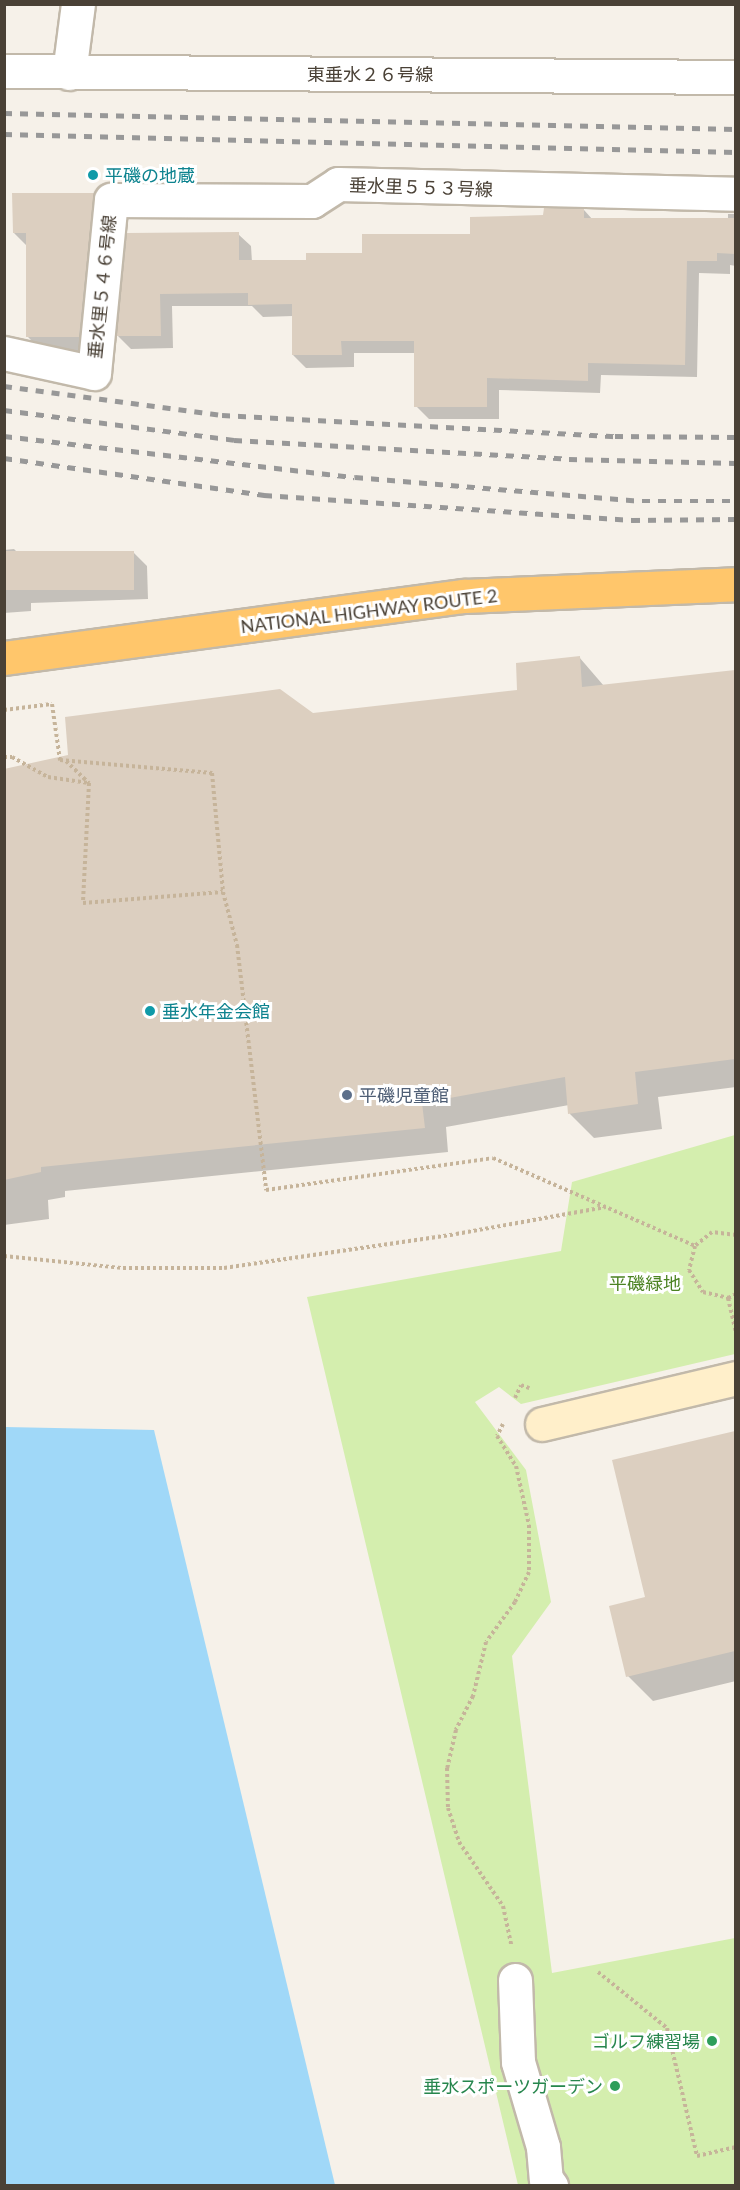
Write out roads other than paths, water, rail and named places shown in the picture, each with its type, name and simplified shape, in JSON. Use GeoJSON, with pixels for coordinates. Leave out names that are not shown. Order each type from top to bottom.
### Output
{"type":"FeatureCollection","features":[{"type":"Feature","properties":{"kind":"highway","name":"NATIONAL HIGHWAY ROUTE 2"},"geometry":{"type":"LineString","coordinates":[[4,658],[464,596],[735,585]]}},
{"type":"Feature","properties":{"kind":"street"},"geometry":{"type":"LineString","coordinates":[[69,74],[78,4]]}},
{"type":"Feature","properties":{"kind":"street","name":"東垂水２６号線"},"geometry":{"type":"LineString","coordinates":[[4,71],[69,74],[735,76]]}},
{"type":"Feature","properties":{"kind":"street","name":"垂水里５５３号線"},"geometry":{"type":"LineString","coordinates":[[111,200],[312,201],[338,184],[735,194]]}},
{"type":"Feature","properties":{"kind":"street","name":"垂水里５４６号線"},"geometry":{"type":"LineString","coordinates":[[4,353],[94,373],[111,200]]}},
{"type":"Feature","properties":{"kind":"street"},"geometry":{"type":"LineString","coordinates":[[542,1424],[735,1378]]}},
{"type":"Feature","properties":{"kind":"street"},"geometry":{"type":"LineString","coordinates":[[514,1980],[518,2062],[543,2147],[546,2180],[551,2186]]}},
{"type":"Feature","properties":{"kind":"water"},"geometry":{"type":"Polygon","coordinates":[[[5,1427],[154,1430],[335,2185],[5,2185],[5,1427]]]}},
{"type":"Feature","properties":{"kind":"railway"},"geometry":{"type":"LineString","coordinates":[[4,113],[736,129]]}},
{"type":"Feature","properties":{"kind":"railway"},"geometry":{"type":"LineString","coordinates":[[4,134],[736,152]]}},
{"type":"Feature","properties":{"kind":"railway"},"geometry":{"type":"LineString","coordinates":[[4,386],[222,415],[615,436],[736,437]]}},
{"type":"Feature","properties":{"kind":"railway"},"geometry":{"type":"LineString","coordinates":[[4,410],[234,440],[569,459],[736,463]]}},
{"type":"Feature","properties":{"kind":"railway"},"geometry":{"type":"LineString","coordinates":[[4,436],[355,477],[642,501],[736,501]]}},
{"type":"Feature","properties":{"kind":"railway"},"geometry":{"type":"LineString","coordinates":[[4,458],[264,495],[632,520],[736,519]]}},
{"type":"Feature","properties":{"kind":"place","name":"平磯の地蔵"},"geometry":{"type":"Point","coordinates":[93,175]}},
{"type":"Feature","properties":{"kind":"place","name":"垂水年金会館"},"geometry":{"type":"Point","coordinates":[150,1011]}},
{"type":"Feature","properties":{"kind":"place","name":"平磯児童館"},"geometry":{"type":"Point","coordinates":[347,1095]}},
{"type":"Feature","properties":{"kind":"place","name":"ゴルフ練習場"},"geometry":{"type":"Point","coordinates":[712,2041]}},
{"type":"Feature","properties":{"kind":"place","name":"垂水スポーツガーデン"},"geometry":{"type":"Point","coordinates":[615,2086]}},
{"type":"Feature","properties":{"kind":"park label","name":"平磯緑地"},"geometry":{"type":"Point","coordinates":[645,1283]}}]}
